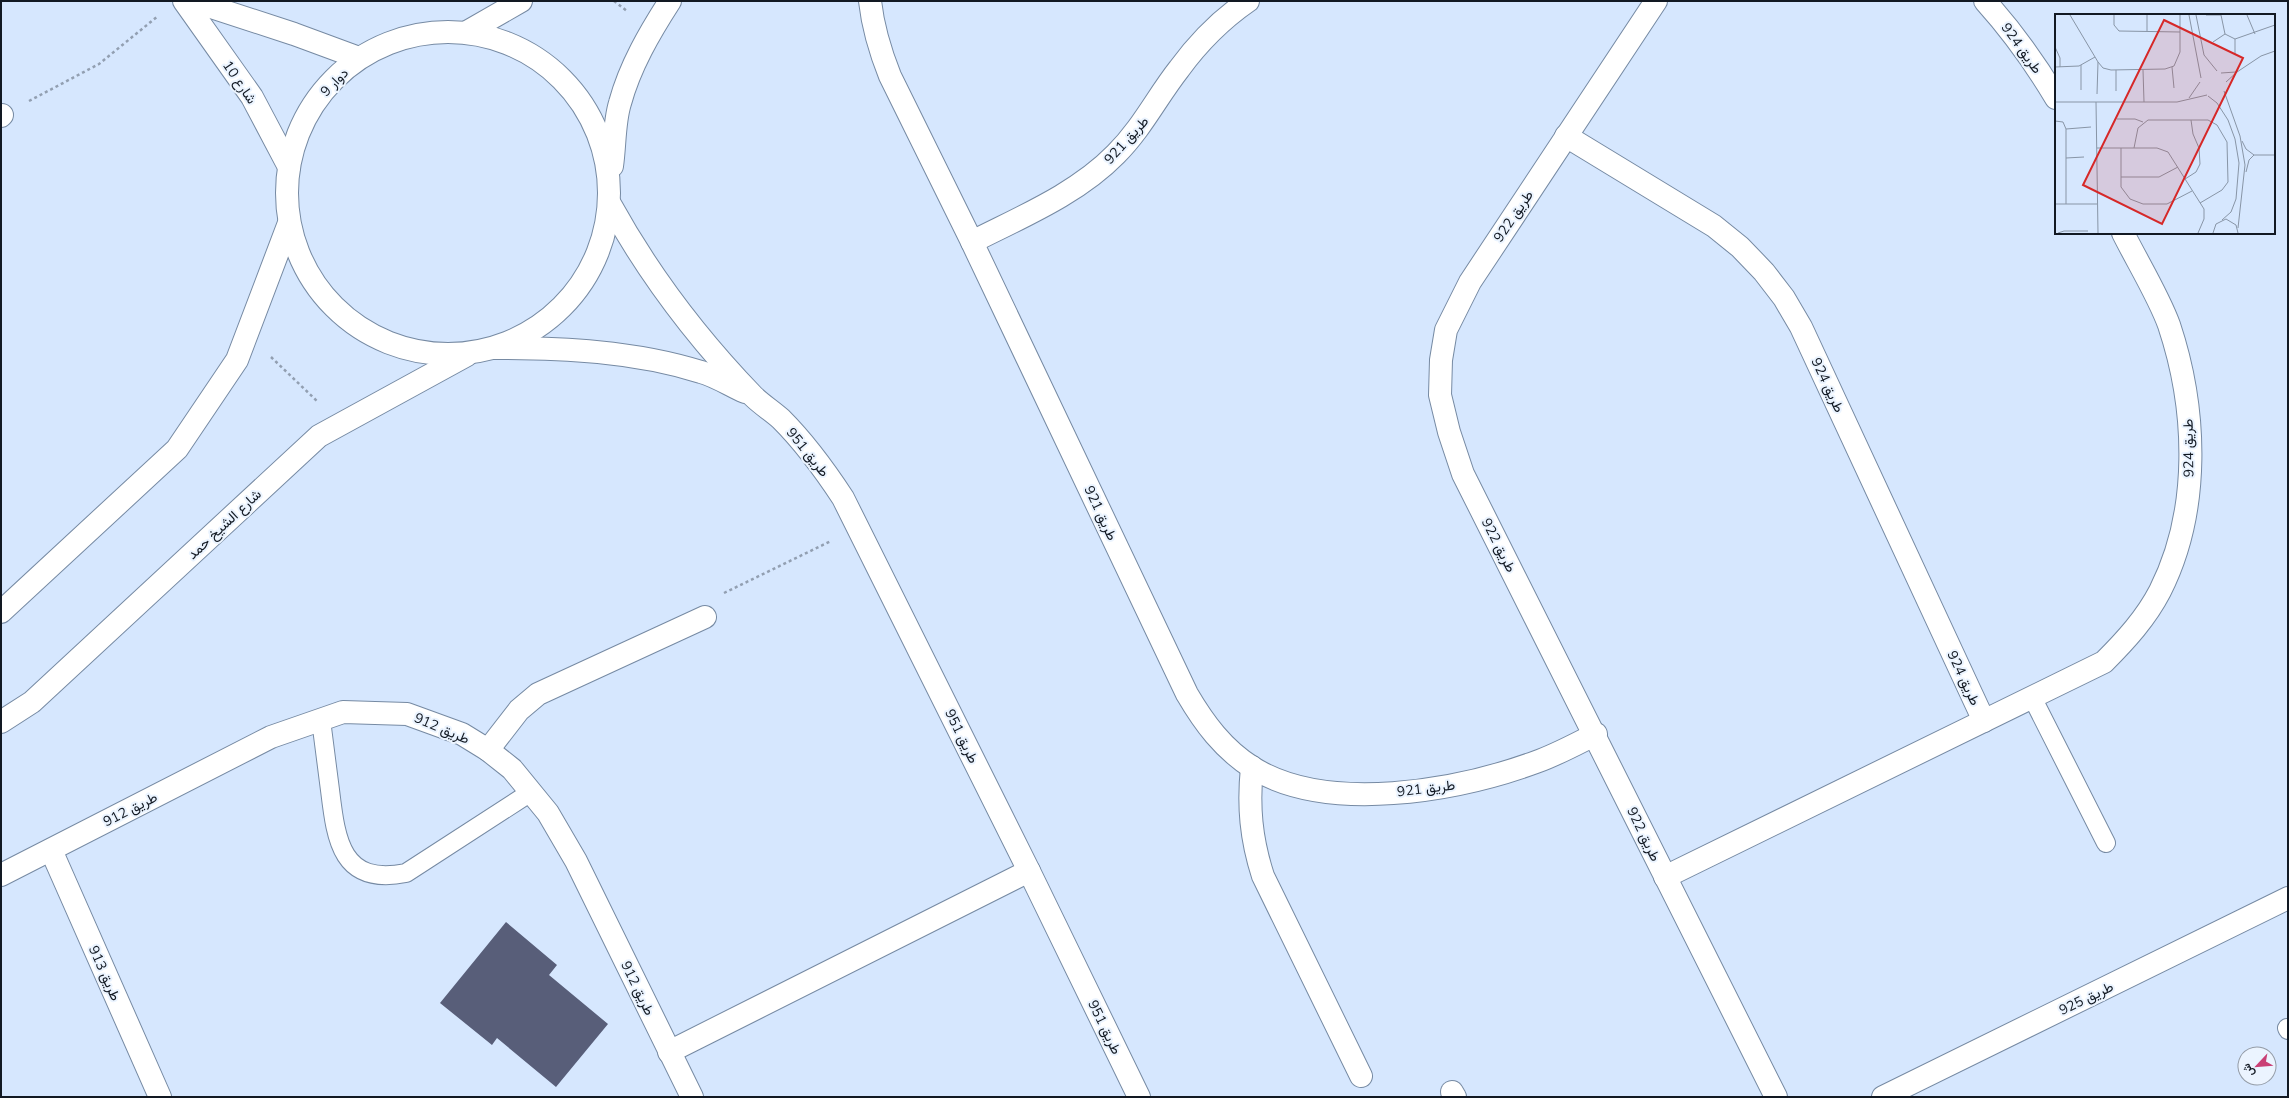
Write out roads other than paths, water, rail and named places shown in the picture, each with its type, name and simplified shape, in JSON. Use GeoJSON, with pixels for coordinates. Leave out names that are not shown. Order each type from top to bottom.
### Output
{"type":"FeatureCollection","features":[{"type":"Feature","properties":{"kind":"street","name":"شارع 10"},"geometry":{"type":"LineString","coordinates":[[184,1],[252,97],[289,167]]}},
{"type":"Feature","properties":{"kind":"street"},"geometry":{"type":"LineString","coordinates":[[193,1],[294,34],[359,58]]}},
{"type":"Feature","properties":{"kind":"street"},"geometry":{"type":"LineString","coordinates":[[467,32],[521,1]]}},
{"type":"Feature","properties":{"kind":"street"},"geometry":{"type":"LineString","coordinates":[[610,196],[620,103],[638,57],[652,29],[670,1]]}},
{"type":"Feature","properties":{"kind":"street","name":"طريق 921"},"geometry":{"type":"LineString","coordinates":[[870,1],[874,28],[880,52],[1187,694],[1204,722],[1226,747],[1252,767],[1273,779],[1295,787],[1318,792],[1408,792],[1473,782],[1536,762],[1596,734]]}},
{"type":"Feature","properties":{"kind":"street","name":"طريق 921"},"geometry":{"type":"LineString","coordinates":[[972,242],[1054,200],[1086,179],[1116,155],[1141,127],[1178,70],[1197,47],[1217,26],[1248,1]]}},
{"type":"Feature","properties":{"kind":"street","name":"طريق 922"},"geometry":{"type":"LineString","coordinates":[[1656,1],[1470,282],[1446,330],[1441,360],[1440,395],[1449,432],[1463,474],[1596,734],[1665,877],[1776,1097]]}},
{"type":"Feature","properties":{"kind":"street","name":"طريق 924"},"geometry":{"type":"LineString","coordinates":[[1985,1],[2008,27],[2034,61],[2055,96]]}},
{"type":"Feature","properties":{"kind":"street","name":"دوار 9"},"geometry":{"type":"LineString","coordinates":[[467,32],[511,44],[537,59],[550,67],[581,101],[602,142],[610,196],[596,260],[565,306],[494,348],[468,355],[420,353],[374,337],[335,308],[306,269],[289,224],[286,195],[289,167],[302,124],[326,87],[359,58],[410,35],[467,32]]}},
{"type":"Feature","properties":{"kind":"street","name":"طريق 924"},"geometry":{"type":"LineString","coordinates":[[1566,136],[1714,226],[1740,247],[1764,272],[1784,298],[1801,327],[1984,721]]}},
{"type":"Feature","properties":{"kind":"street","name":"طريق 951"},"geometry":{"type":"LineString","coordinates":[[610,196],[632,245],[658,284],[687,322],[753,396],[780,418],[803,443],[835,486],[858,528],[1029,871],[1139,1097]]}},
{"type":"Feature","properties":{"kind":"street"},"geometry":{"type":"LineString","coordinates":[[1,612],[177,449],[237,360],[289,224]]}},
{"type":"Feature","properties":{"kind":"street","name":"طريق 924"},"geometry":{"type":"LineString","coordinates":[[1665,877],[2104,662],[2125,641],[2144,617],[2160,591],[2172,563],[2181,534],[2188,499],[2190,428],[2186,393],[2168,324],[2123,234]]}},
{"type":"Feature","properties":{"kind":"street","name":"طريق 951"},"geometry":{"type":"LineString","coordinates":[[494,348],[547,348],[599,352],[651,360],[702,372],[753,396]]}},
{"type":"Feature","properties":{"kind":"street","name":"شارع الشيخ حمد"},"geometry":{"type":"LineString","coordinates":[[1,722],[32,702],[319,436],[340,423],[468,355]]}},
{"type":"Feature","properties":{"kind":"street"},"geometry":{"type":"LineString","coordinates":[[488,750],[519,710],[538,694],[705,617]]}},
{"type":"Feature","properties":{"kind":"street","name":"طريق 912"},"geometry":{"type":"LineString","coordinates":[[1,875],[271,737],[343,712],[407,714],[462,734],[488,750],[512,769],[548,813],[576,861],[692,1097]]}},
{"type":"Feature","properties":{"kind":"street"},"geometry":{"type":"LineString","coordinates":[[1252,767],[1249,795],[1250,822],[1255,850],[1263,876],[1361,1076]]}},
{"type":"Feature","properties":{"kind":"street","name":"طريق 913"},"geometry":{"type":"LineString","coordinates":[[51,850],[160,1097]]}},
{"type":"Feature","properties":{"kind":"street"},"geometry":{"type":"LineString","coordinates":[[670,1052],[1029,871]]}},
{"type":"Feature","properties":{"kind":"street","name":"طريق 925"},"geometry":{"type":"LineString","coordinates":[[1884,1097],[2288,898]]}},
{"type":"Feature","properties":{"kind":"lane"},"geometry":{"type":"LineString","coordinates":[[2032,697],[2106,843]]}},
{"type":"Feature","properties":{"kind":"lane"},"geometry":{"type":"LineString","coordinates":[[321,720],[334,829],[340,847],[352,863],[368,873],[387,877],[406,873],[531,792]]}}]}
